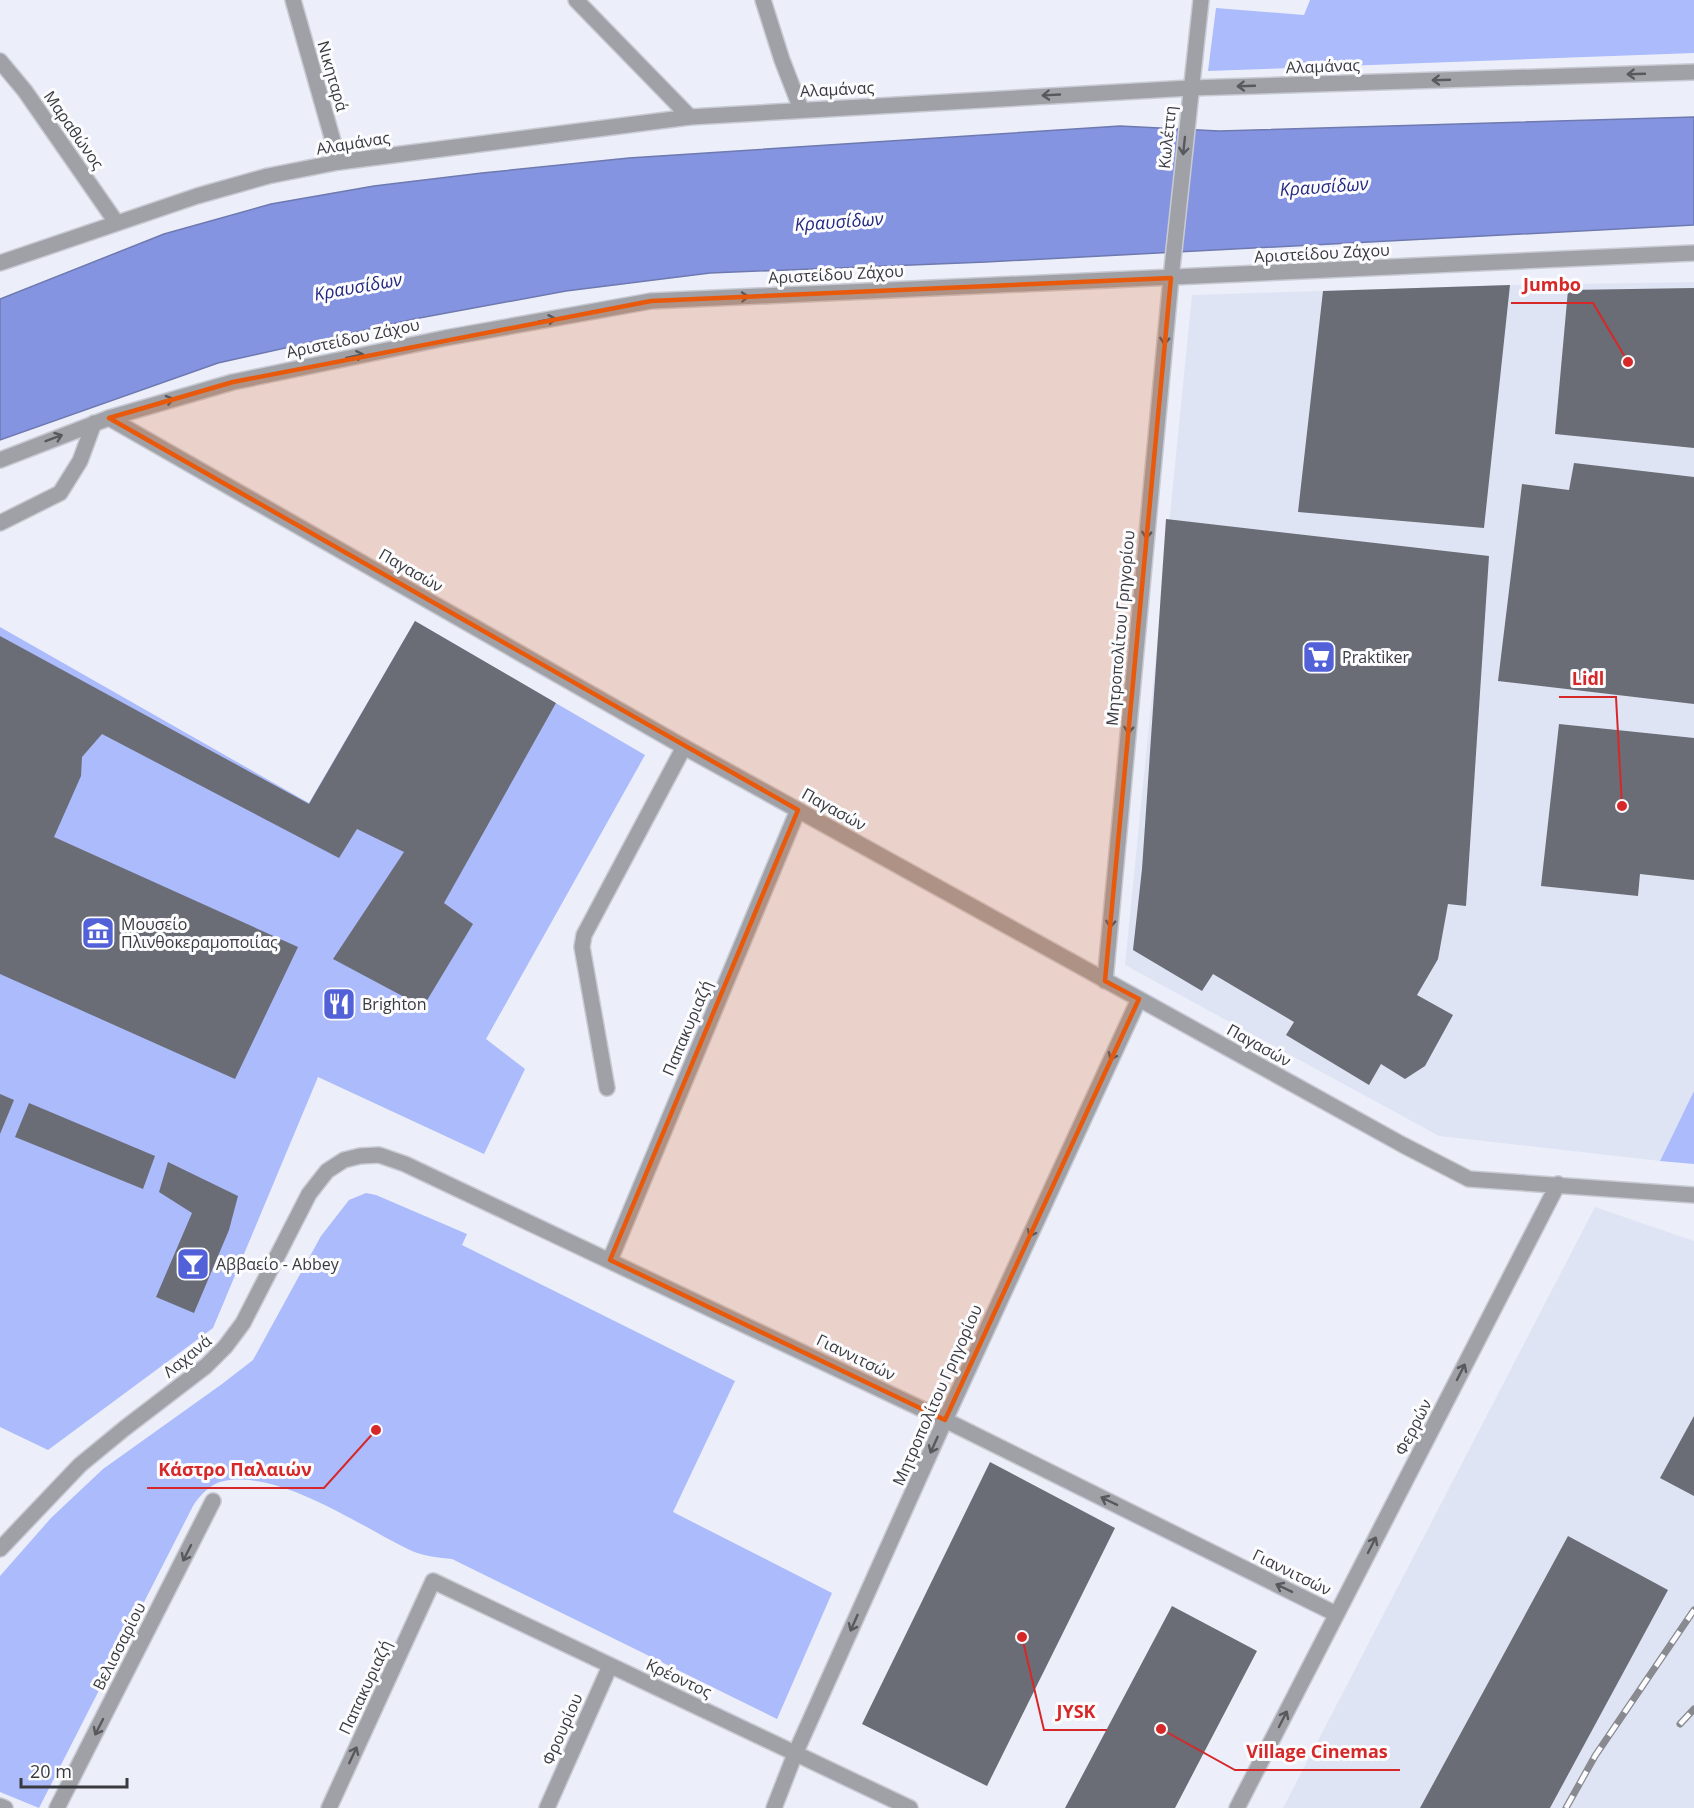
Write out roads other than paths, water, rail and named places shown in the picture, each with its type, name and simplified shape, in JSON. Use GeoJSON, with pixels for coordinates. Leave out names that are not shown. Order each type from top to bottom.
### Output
{"type":"FeatureCollection","features":[{"type":"Feature","properties":{"kind":"street","name":"Νικηταρά"},"geometry":{"type":"LineString","coordinates":[[293,0],[339,162]]}},
{"type":"Feature","properties":{"kind":"street"},"geometry":{"type":"LineString","coordinates":[[576,0],[690,117]]}},
{"type":"Feature","properties":{"kind":"street"},"geometry":{"type":"LineString","coordinates":[[763,0],[782,60],[801,109]]}},
{"type":"Feature","properties":{"kind":"street","name":"Κωλέττη"},"geometry":{"type":"LineString","coordinates":[[1171,278],[1201,0]]}},
{"type":"Feature","properties":{"kind":"street","name":"Μαραθώνος"},"geometry":{"type":"LineString","coordinates":[[0,61],[25,91],[116,222]]}},
{"type":"Feature","properties":{"kind":"street","name":"Αλαμάνας"},"geometry":{"type":"LineString","coordinates":[[0,263],[196,196],[268,176],[339,162],[690,117],[1190,88],[1694,72]]}},
{"type":"Feature","properties":{"kind":"street","name":"Αριστείδου Ζάχου"},"geometry":{"type":"LineString","coordinates":[[0,460],[102,420],[245,379],[445,338],[651,301],[1694,253]]}},
{"type":"Feature","properties":{"kind":"street","name":"Μητροπολίτου Γρηγορίου"},"geometry":{"type":"LineString","coordinates":[[1105,981],[1171,278]]}},
{"type":"Feature","properties":{"kind":"street"},"geometry":{"type":"LineString","coordinates":[[0,523],[60,493],[102,420]]}},
{"type":"Feature","properties":{"kind":"street","name":"Παγασών"},"geometry":{"type":"LineString","coordinates":[[102,420],[684,747],[1403,1145],[1469,1179],[1558,1184]]}},
{"type":"Feature","properties":{"kind":"street"},"geometry":{"type":"LineString","coordinates":[[607,1088],[582,947],[584,935],[684,747]]}},
{"type":"Feature","properties":{"kind":"street","name":"Παπακυριαζή"},"geometry":{"type":"LineString","coordinates":[[610,1260],[798,810]]}},
{"type":"Feature","properties":{"kind":"street","name":"Μητροπολίτου Γρηγορίου"},"geometry":{"type":"LineString","coordinates":[[774,1808],[795,1754],[945,1420],[1138,999]]}},
{"type":"Feature","properties":{"kind":"street","name":"Γιαννιτσών"},"geometry":{"type":"LineString","coordinates":[[352,1157],[379,1155],[393,1159],[945,1420],[1336,1614]]}},
{"type":"Feature","properties":{"kind":"street","name":"Λαχανά"},"geometry":{"type":"LineString","coordinates":[[0,1549],[60,1484],[96,1450],[206,1366],[225,1347],[243,1323],[312,1189],[333,1167],[352,1157]]}},
{"type":"Feature","properties":{"kind":"street"},"geometry":{"type":"LineString","coordinates":[[1558,1184],[1694,1195]]}},
{"type":"Feature","properties":{"kind":"street","name":"Φερρών"},"geometry":{"type":"LineString","coordinates":[[1237,1808],[1558,1184]]}},
{"type":"Feature","properties":{"kind":"street","name":"Βελισσαρίου"},"geometry":{"type":"LineString","coordinates":[[57,1808],[213,1501]]}},
{"type":"Feature","properties":{"kind":"street","name":"Παπακυριαζή"},"geometry":{"type":"LineString","coordinates":[[329,1808],[433,1581]]}},
{"type":"Feature","properties":{"kind":"street","name":"Κρέοντος"},"geometry":{"type":"LineString","coordinates":[[433,1581],[910,1808]]}},
{"type":"Feature","properties":{"kind":"street","name":"Φρουρίου"},"geometry":{"type":"LineString","coordinates":[[547,1808],[610,1666]]}},
{"type":"Feature","properties":{"kind":"street"},"geometry":{"type":"LineString","coordinates":[[0,1806],[5,1808]]}},
{"type":"Feature","properties":{"kind":"water","name":"Κραυσίδων"},"geometry":{"type":"Polygon","coordinates":[[[1694,117],[1694,225],[986,262],[710,273],[566,291],[414,319],[218,363],[0,440],[0,299],[164,234],[271,204],[374,186],[629,158],[1120,126],[1219,131],[1694,117]]]}},
{"type":"Feature","properties":{"kind":"railway"},"geometry":{"type":"LineString","coordinates":[[1566,1808],[1595,1756],[1694,1610]]}},
{"type":"Feature","properties":{"kind":"railway"},"geometry":{"type":"LineString","coordinates":[[1680,1724],[1694,1709]]}},
{"type":"Feature","properties":{"kind":"place","name":"Jumbo"},"geometry":{"type":"Point","coordinates":[1628,362]}},
{"type":"Feature","properties":{"kind":"place","name":"Praktiker"},"geometry":{"type":"Point","coordinates":[1319,657]}},
{"type":"Feature","properties":{"kind":"place","name":"Lidl"},"geometry":{"type":"Point","coordinates":[1622,806]}},
{"type":"Feature","properties":{"kind":"place","name":"Μουσείο Πλινθοκεραμοποιίας"},"geometry":{"type":"Point","coordinates":[98,933]}},
{"type":"Feature","properties":{"kind":"place","name":"Brighton"},"geometry":{"type":"Point","coordinates":[339,1004]}},
{"type":"Feature","properties":{"kind":"place","name":"Αββαείο - Abbey"},"geometry":{"type":"Point","coordinates":[193,1264]}},
{"type":"Feature","properties":{"kind":"place","name":"Κάστρο Παλαιών"},"geometry":{"type":"Point","coordinates":[376,1430]}},
{"type":"Feature","properties":{"kind":"place","name":"JYSK"},"geometry":{"type":"Point","coordinates":[1022,1637]}},
{"type":"Feature","properties":{"kind":"place","name":"Village Cinemas"},"geometry":{"type":"Point","coordinates":[1161,1729]}}]}
